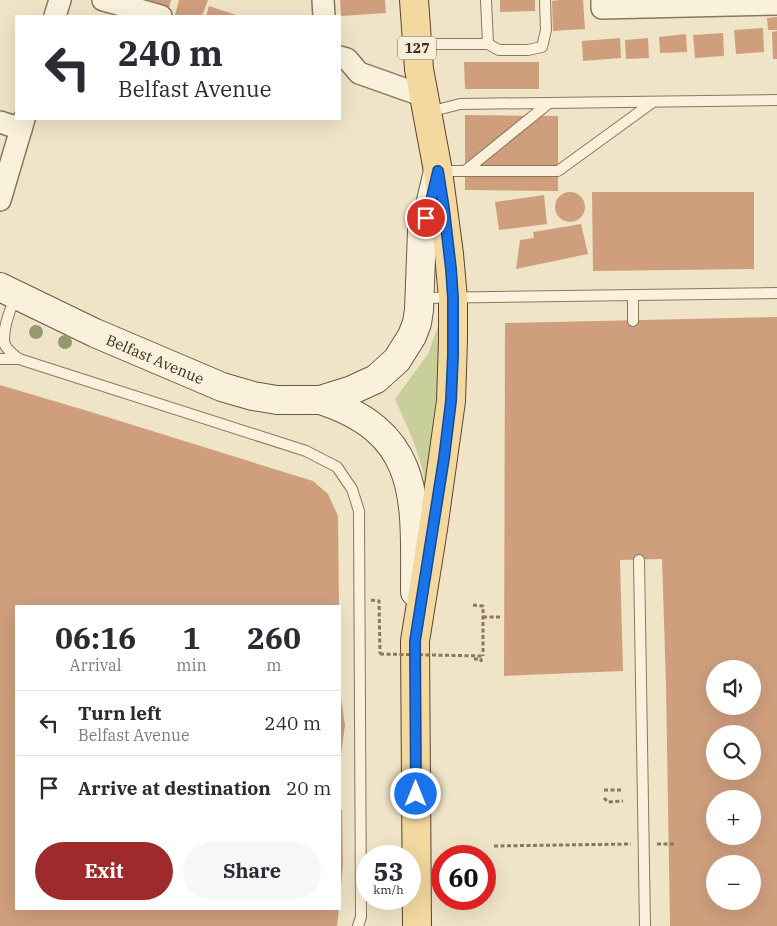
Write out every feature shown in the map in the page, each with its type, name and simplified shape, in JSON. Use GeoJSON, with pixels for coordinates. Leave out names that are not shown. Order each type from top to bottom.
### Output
{"type":"FeatureCollection","features":[{"type":"Feature","properties":{"kind":"main road","name":"127"},"geometry":{"type":"LineString","coordinates":[[414,0],[419,69],[438,171],[453,298],[451,401],[415,641],[417,926]]}},
{"type":"Feature","properties":{"kind":"main road","name":"Belfast Avenue"},"geometry":{"type":"LineString","coordinates":[[6,292],[95,333],[222,387],[253,396],[277,400],[320,400],[352,390],[376,378],[397,360],[412,336],[420,298],[422,231],[438,171]]}},
{"type":"Feature","properties":{"kind":"main road","name":"Belfast Avenue"},"geometry":{"type":"LineString","coordinates":[[320,400],[339,406],[376,429],[394,449],[406,472],[414,522],[415,641]]}},
{"type":"Feature","properties":{"kind":"street"},"geometry":{"type":"LineString","coordinates":[[55,15],[60,0]]}},
{"type":"Feature","properties":{"kind":"street"},"geometry":{"type":"LineString","coordinates":[[103,0],[157,15]]}},
{"type":"Feature","properties":{"kind":"street"},"geometry":{"type":"LineString","coordinates":[[323,0],[324,15]]}},
{"type":"Feature","properties":{"kind":"street"},"geometry":{"type":"LineString","coordinates":[[602,0],[602,8],[777,4]]}},
{"type":"Feature","properties":{"kind":"street"},"geometry":{"type":"LineString","coordinates":[[341,57],[347,59],[350,75],[425,104]]}},
{"type":"Feature","properties":{"kind":"street"},"geometry":{"type":"LineString","coordinates":[[0,122],[23,124],[0,200]]}},
{"type":"Feature","properties":{"kind":"lane"},"geometry":{"type":"LineString","coordinates":[[486,0],[488,44]]}},
{"type":"Feature","properties":{"kind":"lane"},"geometry":{"type":"LineString","coordinates":[[417,44],[488,44],[500,50],[528,50],[542,47],[546,30],[545,0]]}},
{"type":"Feature","properties":{"kind":"lane"},"geometry":{"type":"LineString","coordinates":[[425,104],[777,100]]}},
{"type":"Feature","properties":{"kind":"lane"},"geometry":{"type":"LineString","coordinates":[[438,171],[558,171],[653,102]]}},
{"type":"Feature","properties":{"kind":"lane"},"geometry":{"type":"LineString","coordinates":[[465,171],[548,103]]}},
{"type":"Feature","properties":{"kind":"lane"},"geometry":{"type":"LineString","coordinates":[[6,292],[8,316],[4,337],[5,345],[19,359]]}},
{"type":"Feature","properties":{"kind":"lane"},"geometry":{"type":"LineString","coordinates":[[420,298],[777,293]]}},
{"type":"Feature","properties":{"kind":"lane"},"geometry":{"type":"LineString","coordinates":[[633,295],[633,321]]}},
{"type":"Feature","properties":{"kind":"lane"},"geometry":{"type":"LineString","coordinates":[[0,359],[19,359],[306,451],[337,467],[352,489],[359,511],[361,917],[358,926]]}},
{"type":"Feature","properties":{"kind":"lane"},"geometry":{"type":"LineString","coordinates":[[638,560],[646,926]]}},
{"type":"Feature","properties":{"kind":"path"},"geometry":{"type":"LineString","coordinates":[[379,601],[380,654],[483,656],[483,606],[473,605]]}},
{"type":"Feature","properties":{"kind":"path"},"geometry":{"type":"LineString","coordinates":[[483,617],[502,617]]}},
{"type":"Feature","properties":{"kind":"path"},"geometry":{"type":"LineString","coordinates":[[474,659],[481,659],[481,662]]}},
{"type":"Feature","properties":{"kind":"path"},"geometry":{"type":"LineString","coordinates":[[604,790],[623,790]]}},
{"type":"Feature","properties":{"kind":"path"},"geometry":{"type":"LineString","coordinates":[[604,798],[608,802],[623,801]]}},
{"type":"Feature","properties":{"kind":"path"},"geometry":{"type":"LineString","coordinates":[[496,846],[674,844]]}},
{"type":"Feature","properties":{"kind":"green space"},"geometry":{"type":"Polygon","coordinates":[[[441,318],[447,319],[426,494],[423,471],[413,440],[395,399],[428,354],[441,318]]]}},
{"type":"Feature","properties":{"kind":"building"},"geometry":{"type":"Polygon","coordinates":[[[150,0],[171,0],[169,8],[150,2],[150,0]]]}},
{"type":"Feature","properties":{"kind":"building"},"geometry":{"type":"Polygon","coordinates":[[[179,0],[208,0],[202,15],[175,15],[179,0]]]}},
{"type":"Feature","properties":{"kind":"building"},"geometry":{"type":"Polygon","coordinates":[[[340,0],[385,0],[386,13],[341,15],[340,0]]]}},
{"type":"Feature","properties":{"kind":"building"},"geometry":{"type":"Polygon","coordinates":[[[500,0],[535,0],[535,11],[500,12],[500,0]]]}},
{"type":"Feature","properties":{"kind":"building"},"geometry":{"type":"Polygon","coordinates":[[[583,0],[585,29],[553,31],[552,1],[583,0]]]}},
{"type":"Feature","properties":{"kind":"building"},"geometry":{"type":"Polygon","coordinates":[[[209,6],[236,15],[206,15],[209,6]]]}},
{"type":"Feature","properties":{"kind":"building"},"geometry":{"type":"Polygon","coordinates":[[[777,17],[777,30],[768,30],[767,18],[777,17]]]}},
{"type":"Feature","properties":{"kind":"building"},"geometry":{"type":"Polygon","coordinates":[[[763,28],[764,52],[736,54],[734,30],[763,28]]]}},
{"type":"Feature","properties":{"kind":"building"},"geometry":{"type":"Polygon","coordinates":[[[777,31],[777,59],[773,59],[772,32],[777,31]]]}},
{"type":"Feature","properties":{"kind":"building"},"geometry":{"type":"Polygon","coordinates":[[[723,33],[724,56],[695,58],[693,35],[723,33]]]}},
{"type":"Feature","properties":{"kind":"building"},"geometry":{"type":"Polygon","coordinates":[[[686,34],[687,52],[660,53],[659,37],[686,34]]]}},
{"type":"Feature","properties":{"kind":"building"},"geometry":{"type":"Polygon","coordinates":[[[620,38],[621,58],[583,61],[582,41],[620,38]]]}},
{"type":"Feature","properties":{"kind":"building"},"geometry":{"type":"Polygon","coordinates":[[[648,38],[649,58],[626,59],[625,40],[648,38]]]}},
{"type":"Feature","properties":{"kind":"building"},"geometry":{"type":"Polygon","coordinates":[[[464,62],[539,62],[539,89],[465,89],[464,62]]]}},
{"type":"Feature","properties":{"kind":"building"},"geometry":{"type":"Polygon","coordinates":[[[465,115],[558,116],[558,191],[465,190],[465,115]]]}},
{"type":"Feature","properties":{"kind":"building"},"geometry":{"type":"Polygon","coordinates":[[[570,192],[576,193],[584,201],[584,213],[576,221],[570,222],[564,221],[556,213],[555,207],[556,201],[564,193],[570,192]]]}},
{"type":"Feature","properties":{"kind":"building"},"geometry":{"type":"Polygon","coordinates":[[[592,192],[754,192],[754,269],[593,271],[592,192]]]}},
{"type":"Feature","properties":{"kind":"building"},"geometry":{"type":"Polygon","coordinates":[[[544,195],[547,224],[499,230],[495,202],[544,195]]]}},
{"type":"Feature","properties":{"kind":"building"},"geometry":{"type":"Polygon","coordinates":[[[581,224],[588,254],[516,269],[520,240],[534,238],[533,232],[581,224]]]}},
{"type":"Feature","properties":{"kind":"building"},"geometry":{"type":"Polygon","coordinates":[[[777,317],[777,926],[670,926],[662,559],[620,560],[623,671],[504,676],[505,323],[777,317]]]}},
{"type":"Feature","properties":{"kind":"building"},"geometry":{"type":"Polygon","coordinates":[[[0,385],[313,481],[328,494],[338,516],[339,605],[15,605],[15,910],[339,910],[337,926],[0,926],[0,385]]]}},
{"type":"Feature","properties":{"kind":"building"},"geometry":{"type":"Polygon","coordinates":[[[341,698],[345,725],[341,755],[341,698]]]}},
{"type":"Feature","properties":{"kind":"building"},"geometry":{"type":"Polygon","coordinates":[[[341,810],[342,810],[343,865],[341,886],[341,810]]]}},
{"type":"Feature","properties":{"kind":"route"},"geometry":{"type":"LineString","coordinates":[[416,794],[415,641],[444,458],[451,401],[453,355],[451,269],[438,171],[426,218]]}}]}
